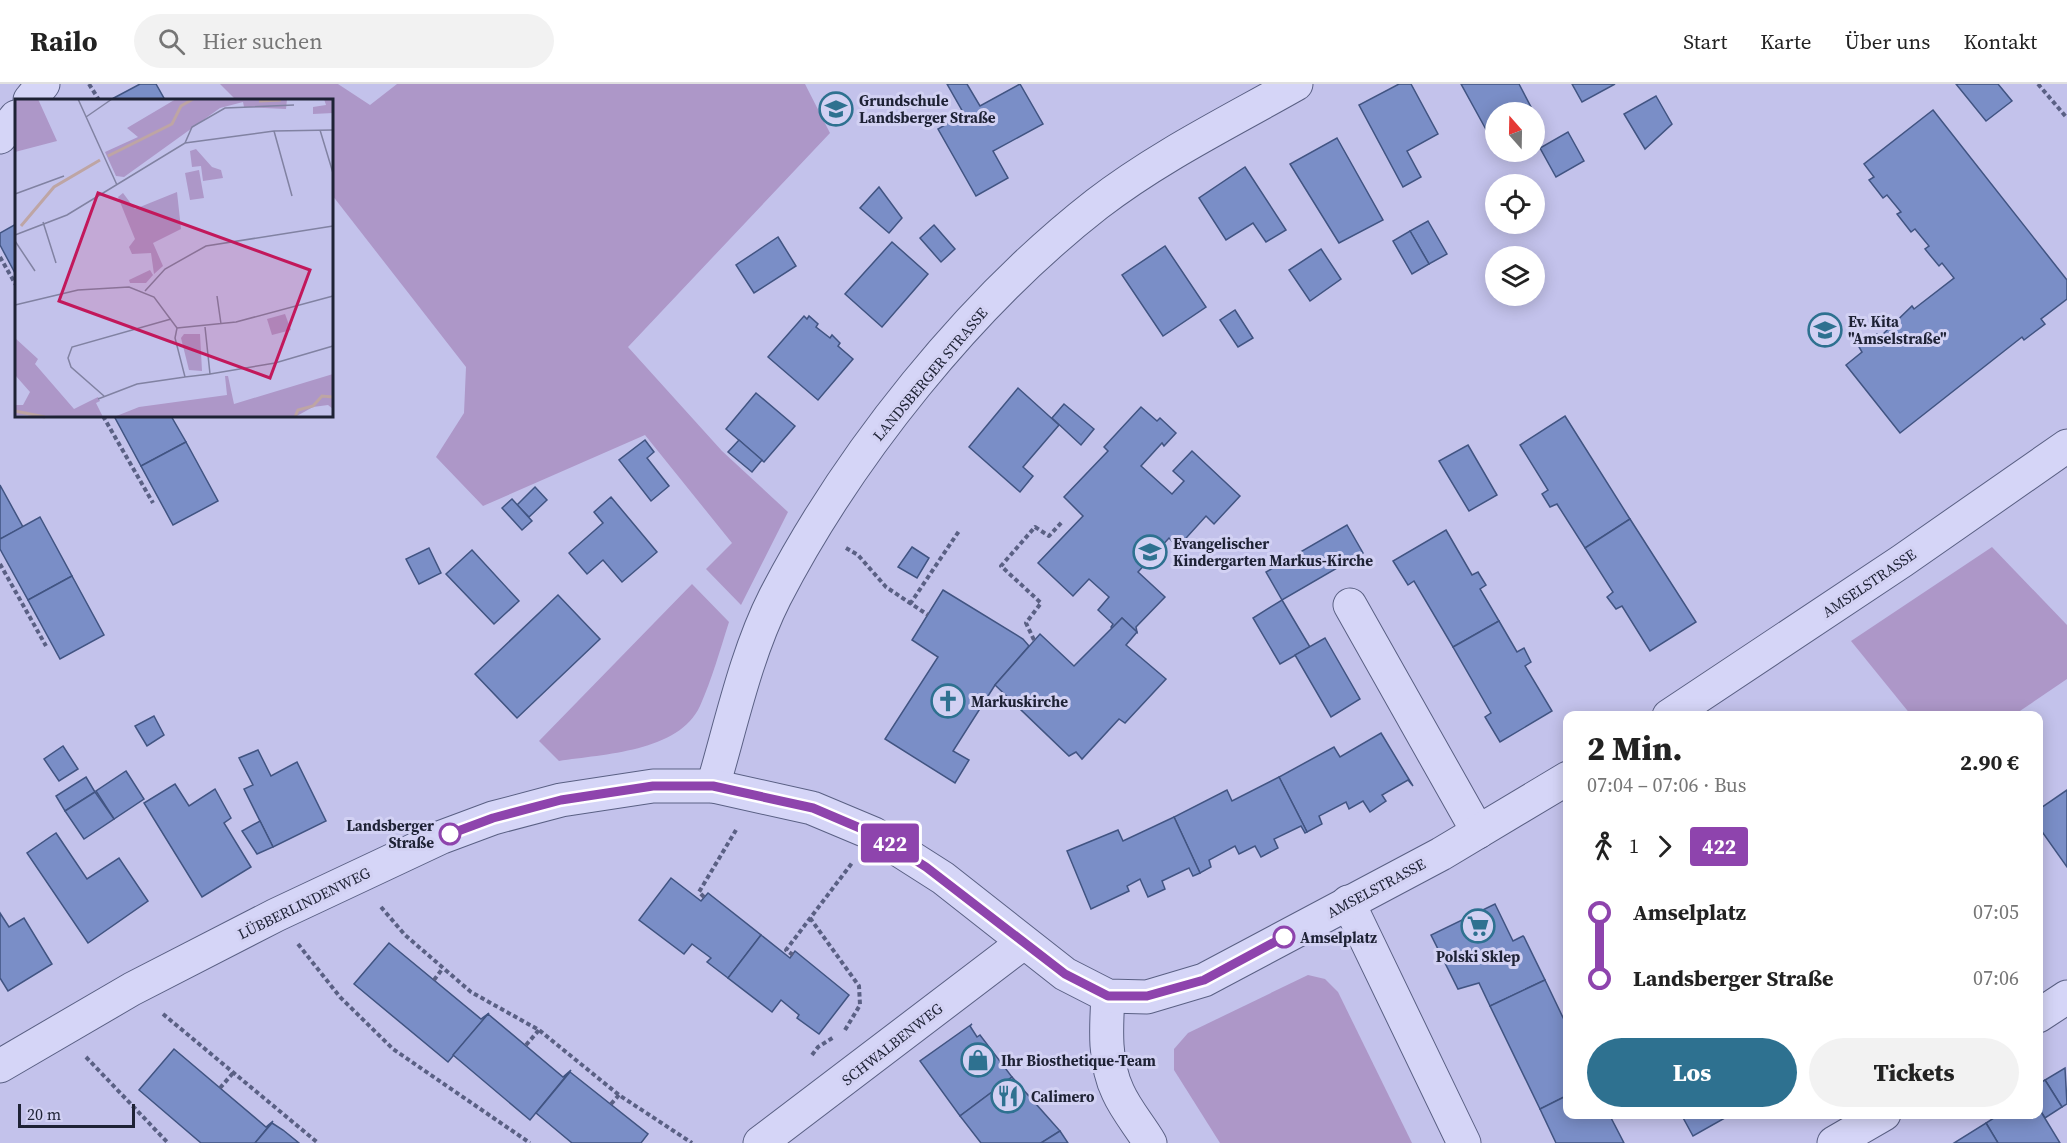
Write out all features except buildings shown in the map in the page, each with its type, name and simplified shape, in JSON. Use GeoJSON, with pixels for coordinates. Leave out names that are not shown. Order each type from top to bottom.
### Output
{"type":"FeatureCollection","features":[{"type":"Feature","properties":{"kind":"street"},"geometry":{"type":"LineString","coordinates":[[31,99],[43,84]]}},
{"type":"Feature","properties":{"kind":"street","name":"LANDSBERGER STRASSE"},"geometry":{"type":"LineString","coordinates":[[713,786],[746,678],[774,599],[815,527],[908,395],[990,301],[1040,250],[1099,203],[1155,164],[1296,84]]}},
{"type":"Feature","properties":{"kind":"street"},"geometry":{"type":"LineString","coordinates":[[0,137],[15,118]]}},
{"type":"Feature","properties":{"kind":"street","name":"AMSELSTRASSE"},"geometry":{"type":"LineString","coordinates":[[1676,711],[1912,554],[2067,446]]}},
{"type":"Feature","properties":{"kind":"street"},"geometry":{"type":"LineString","coordinates":[[1350,604],[1478,832]]}},
{"type":"Feature","properties":{"kind":"street","name":"AMSELSTRASSE"},"geometry":{"type":"LineString","coordinates":[[1108,996],[1147,996],[1204,980],[1478,832],[1563,781]]}},
{"type":"Feature","properties":{"kind":"street","name":"LÜBBERLINDENWEG"},"geometry":{"type":"LineString","coordinates":[[0,1066],[132,989],[276,915],[442,837],[493,818],[561,800],[653,786],[713,786],[813,808],[874,834],[944,878],[1023,943],[1065,974],[1108,996]]}},
{"type":"Feature","properties":{"kind":"street"},"geometry":{"type":"LineString","coordinates":[[1348,902],[1464,1143]]}},
{"type":"Feature","properties":{"kind":"street","name":"SCHWALBENWEG"},"geometry":{"type":"LineString","coordinates":[[760,1143],[1023,943]]}},
{"type":"Feature","properties":{"kind":"street"},"geometry":{"type":"LineString","coordinates":[[1108,996],[1106,1034],[1109,1065],[1118,1092],[1150,1143]]}},
{"type":"Feature","properties":{"kind":"street"},"geometry":{"type":"LineString","coordinates":[[2043,1013],[2067,997]]}},
{"type":"Feature","properties":{"kind":"street"},"geometry":{"type":"LineString","coordinates":[[1834,1143],[1875,1119]]}},
{"type":"Feature","properties":{"kind":"path"},"geometry":{"type":"LineString","coordinates":[[89,84],[98,99]]}},
{"type":"Feature","properties":{"kind":"path"},"geometry":{"type":"LineString","coordinates":[[2038,84],[2067,118]]}},
{"type":"Feature","properties":{"kind":"path"},"geometry":{"type":"LineString","coordinates":[[0,257],[15,283]]}},
{"type":"Feature","properties":{"kind":"path"},"geometry":{"type":"LineString","coordinates":[[104,417],[153,503]]}},
{"type":"Feature","properties":{"kind":"path"},"geometry":{"type":"LineString","coordinates":[[1034,640],[1026,623],[1041,603],[1001,566],[1035,528],[1049,536],[1062,522]]}},
{"type":"Feature","properties":{"kind":"path"},"geometry":{"type":"LineString","coordinates":[[815,527],[858,555],[886,587],[927,615]]}},
{"type":"Feature","properties":{"kind":"path"},"geometry":{"type":"LineString","coordinates":[[910,604],[959,531]]}},
{"type":"Feature","properties":{"kind":"path"},"geometry":{"type":"LineString","coordinates":[[0,564],[46,646]]}},
{"type":"Feature","properties":{"kind":"path"},"geometry":{"type":"LineString","coordinates":[[705,897],[699,892],[757,796]]}},
{"type":"Feature","properties":{"kind":"path"},"geometry":{"type":"LineString","coordinates":[[793,955],[786,950],[874,834]]}},
{"type":"Feature","properties":{"kind":"path"},"geometry":{"type":"LineString","coordinates":[[354,878],[405,935],[471,992],[539,1030],[619,1095],[693,1143]]}},
{"type":"Feature","properties":{"kind":"path"},"geometry":{"type":"LineString","coordinates":[[276,915],[340,997],[393,1049],[530,1143]]}},
{"type":"Feature","properties":{"kind":"path"},"geometry":{"type":"LineString","coordinates":[[810,918],[859,986],[860,1005],[845,1030],[818,1047],[812,1056],[816,1069],[832,1090]]}},
{"type":"Feature","properties":{"kind":"path"},"geometry":{"type":"LineString","coordinates":[[434,980],[443,968]]}},
{"type":"Feature","properties":{"kind":"path"},"geometry":{"type":"LineString","coordinates":[[132,989],[317,1143]]}},
{"type":"Feature","properties":{"kind":"path"},"geometry":{"type":"LineString","coordinates":[[62,1030],[168,1143]]}},
{"type":"Feature","properties":{"kind":"path"},"geometry":{"type":"LineString","coordinates":[[526,1045],[539,1030]]}},
{"type":"Feature","properties":{"kind":"path"},"geometry":{"type":"LineString","coordinates":[[220,1088],[232,1073]]}},
{"type":"Feature","properties":{"kind":"path"},"geometry":{"type":"LineString","coordinates":[[611,1104],[619,1095]]}},
{"type":"Feature","properties":{"kind":"shaded area"},"geometry":{"type":"Polygon","coordinates":[[[220,84],[338,84],[370,105],[397,84],[805,84],[830,133],[628,347],[722,451],[788,512],[741,605],[706,569],[732,543],[645,435],[483,506],[436,457],[464,413],[466,367],[333,196],[333,99],[235,99],[220,84]]]}},
{"type":"Feature","properties":{"kind":"shaded area"},"geometry":{"type":"Polygon","coordinates":[[[1992,547],[2067,625],[2067,679],[2020,711],[1908,711],[1851,641],[1992,547]]]}},
{"type":"Feature","properties":{"kind":"shaded area"},"geometry":{"type":"Polygon","coordinates":[[[692,584],[729,622],[704,696],[690,721],[675,733],[658,742],[617,753],[559,761],[539,741],[692,584]]]}},
{"type":"Feature","properties":{"kind":"shaded area","name":"Amselplatz"},"geometry":{"type":"Polygon","coordinates":[[[1308,975],[1325,979],[1338,992],[1412,1143],[1220,1143],[1174,1070],[1174,1049],[1188,1033],[1308,975]]]}},
{"type":"Feature","properties":{"kind":"bus line","name":"422"},"geometry":{"type":"LineString","coordinates":[[450,834],[493,818],[561,800],[653,786],[713,786],[813,808],[874,834],[944,878],[1023,943],[1065,974],[1108,996],[1147,996],[1204,980],[1284,937]]}},
{"type":"Feature","properties":{"kind":"place","name":"Grundschule Landsberger Straße"},"geometry":{"type":"Point","coordinates":[836,109]}},
{"type":"Feature","properties":{"kind":"place","name":"Ev. Kita \"Amselstraße\""},"geometry":{"type":"Point","coordinates":[1825,330]}},
{"type":"Feature","properties":{"kind":"place","name":"Evangelischer Kindergarten Markus-Kirche"},"geometry":{"type":"Point","coordinates":[1150,552]}},
{"type":"Feature","properties":{"kind":"place","name":"Markuskirche"},"geometry":{"type":"Point","coordinates":[948,701]}},
{"type":"Feature","properties":{"kind":"place","name":"Landsberger Straße"},"geometry":{"type":"Point","coordinates":[450,834]}},
{"type":"Feature","properties":{"kind":"place","name":"Polski Sklep"},"geometry":{"type":"Point","coordinates":[1478,926]}},
{"type":"Feature","properties":{"kind":"place","name":"Amselplatz"},"geometry":{"type":"Point","coordinates":[1284,937]}},
{"type":"Feature","properties":{"kind":"place","name":"Ihr Biosthetique-Team"},"geometry":{"type":"Point","coordinates":[978,1060]}},
{"type":"Feature","properties":{"kind":"place","name":"Calimero"},"geometry":{"type":"Point","coordinates":[1008,1096]}}]}
